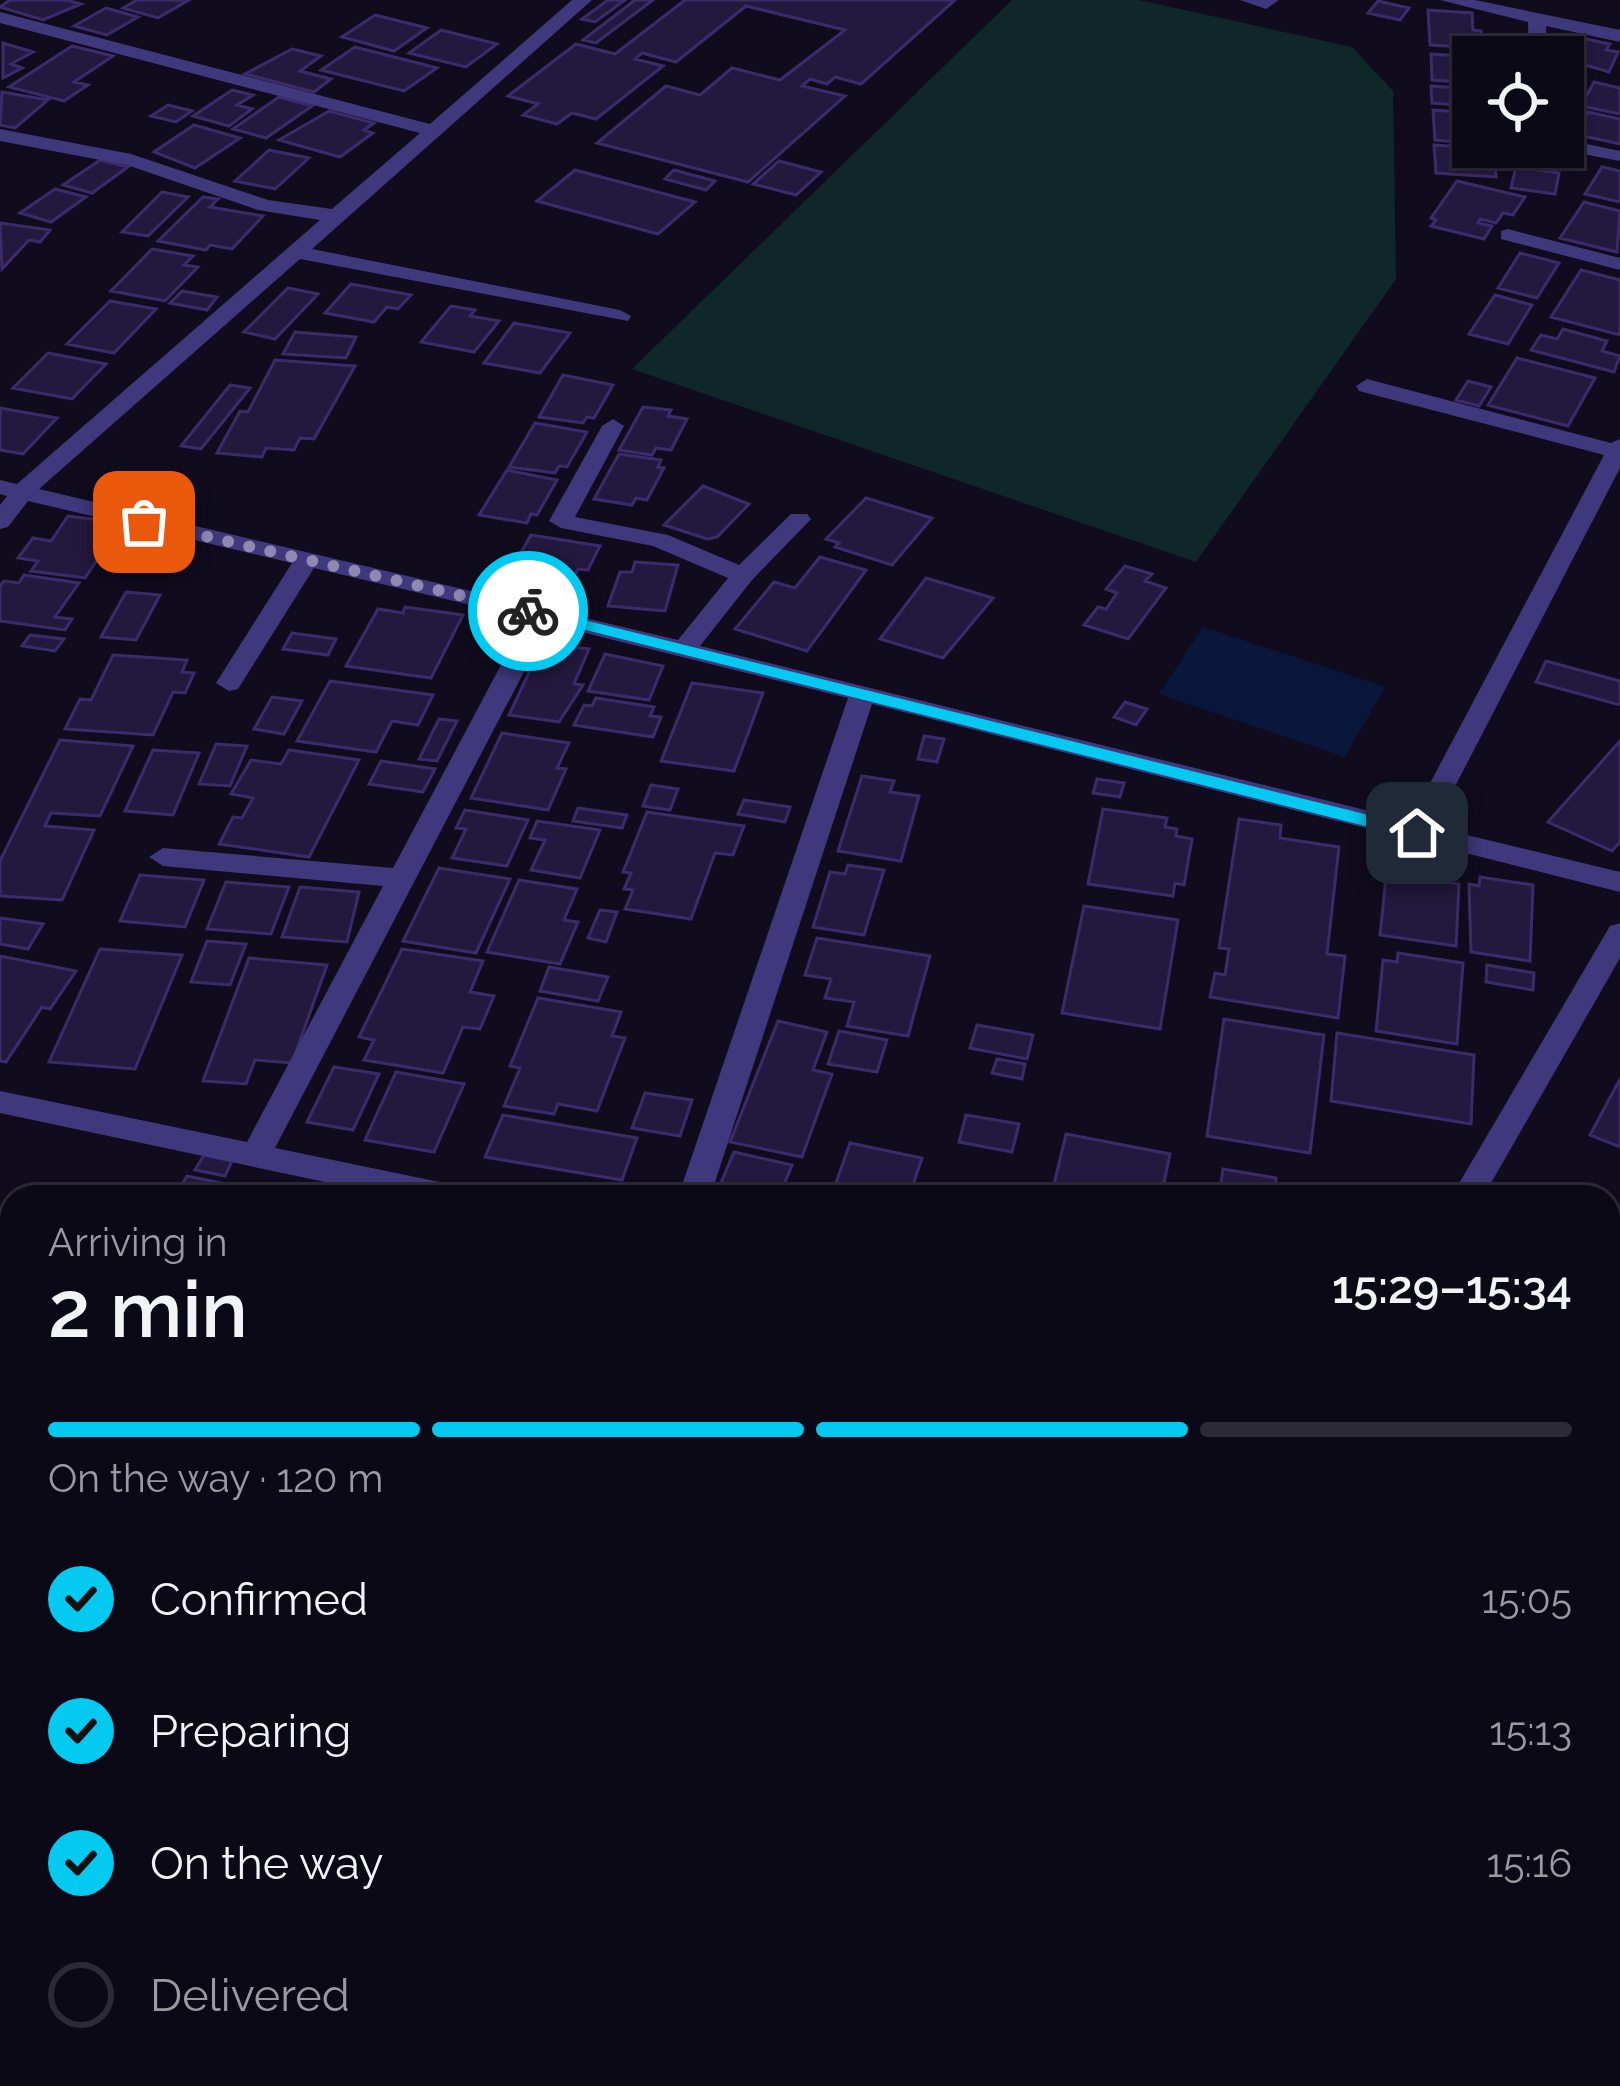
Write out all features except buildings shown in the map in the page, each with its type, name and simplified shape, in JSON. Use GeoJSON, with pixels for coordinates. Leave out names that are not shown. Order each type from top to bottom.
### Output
{"type":"FeatureCollection","features":[{"type":"Feature","properties":{"kind":"street"},"geometry":{"type":"LineString","coordinates":[[0,522],[11,490],[297,252],[583,0]]}},
{"type":"Feature","properties":{"kind":"street"},"geometry":{"type":"LineString","coordinates":[[1249,0],[1270,0]]}},
{"type":"Feature","properties":{"kind":"street"},"geometry":{"type":"LineString","coordinates":[[1449,0],[1620,36]]}},
{"type":"Feature","properties":{"kind":"street"},"geometry":{"type":"LineString","coordinates":[[0,17],[431,130]]}},
{"type":"Feature","properties":{"kind":"street"},"geometry":{"type":"LineString","coordinates":[[1537,19],[1537,36]]}},
{"type":"Feature","properties":{"kind":"street"},"geometry":{"type":"LineString","coordinates":[[0,135],[131,160],[224,196],[265,206],[336,216]]}},
{"type":"Feature","properties":{"kind":"street"},"geometry":{"type":"LineString","coordinates":[[1584,149],[1615,156]]}},
{"type":"Feature","properties":{"kind":"street"},"geometry":{"type":"LineString","coordinates":[[1508,235],[1620,264]]}},
{"type":"Feature","properties":{"kind":"street"},"geometry":{"type":"LineString","coordinates":[[297,252],[620,316]]}},
{"type":"Feature","properties":{"kind":"street"},"geometry":{"type":"LineString","coordinates":[[1367,386],[1619,450],[1417,833]]}},
{"type":"Feature","properties":{"kind":"street"},"geometry":{"type":"LineString","coordinates":[[613,426],[561,521],[659,540],[743,575]]}},
{"type":"Feature","properties":{"kind":"street"},"geometry":{"type":"LineString","coordinates":[[11,490],[541,614],[1620,882]]}},
{"type":"Feature","properties":{"kind":"street"},"geometry":{"type":"LineString","coordinates":[[684,649],[743,575],[799,519]]}},
{"type":"Feature","properties":{"kind":"street"},"geometry":{"type":"LineString","coordinates":[[229,683],[307,560]]}},
{"type":"Feature","properties":{"kind":"street"},"geometry":{"type":"LineString","coordinates":[[256,1153],[541,614]]}},
{"type":"Feature","properties":{"kind":"street"},"geometry":{"type":"LineString","coordinates":[[698,1185],[862,694]]}},
{"type":"Feature","properties":{"kind":"street"},"geometry":{"type":"LineString","coordinates":[[163,856],[398,878]]}},
{"type":"Feature","properties":{"kind":"street"},"geometry":{"type":"LineString","coordinates":[[1474,1185],[1620,933]]}},
{"type":"Feature","properties":{"kind":"street"},"geometry":{"type":"LineString","coordinates":[[0,1102],[401,1185]]}},
{"type":"Feature","properties":{"kind":"green space"},"geometry":{"type":"Polygon","coordinates":[[[1012,0],[1139,0],[1352,47],[1393,91],[1396,279],[1196,562],[632,369],[1012,0]]]}},
{"type":"Feature","properties":{"kind":"water"},"geometry":{"type":"Polygon","coordinates":[[[1203,627],[1385,687],[1345,757],[1159,694],[1203,627]]]}},
{"type":"Feature","properties":{"kind":"way so far"},"geometry":{"type":"LineString","coordinates":[[144,522],[528,611]]}},
{"type":"Feature","properties":{"kind":"route"},"geometry":{"type":"LineString","coordinates":[[528,611],[1417,833]]}}]}
